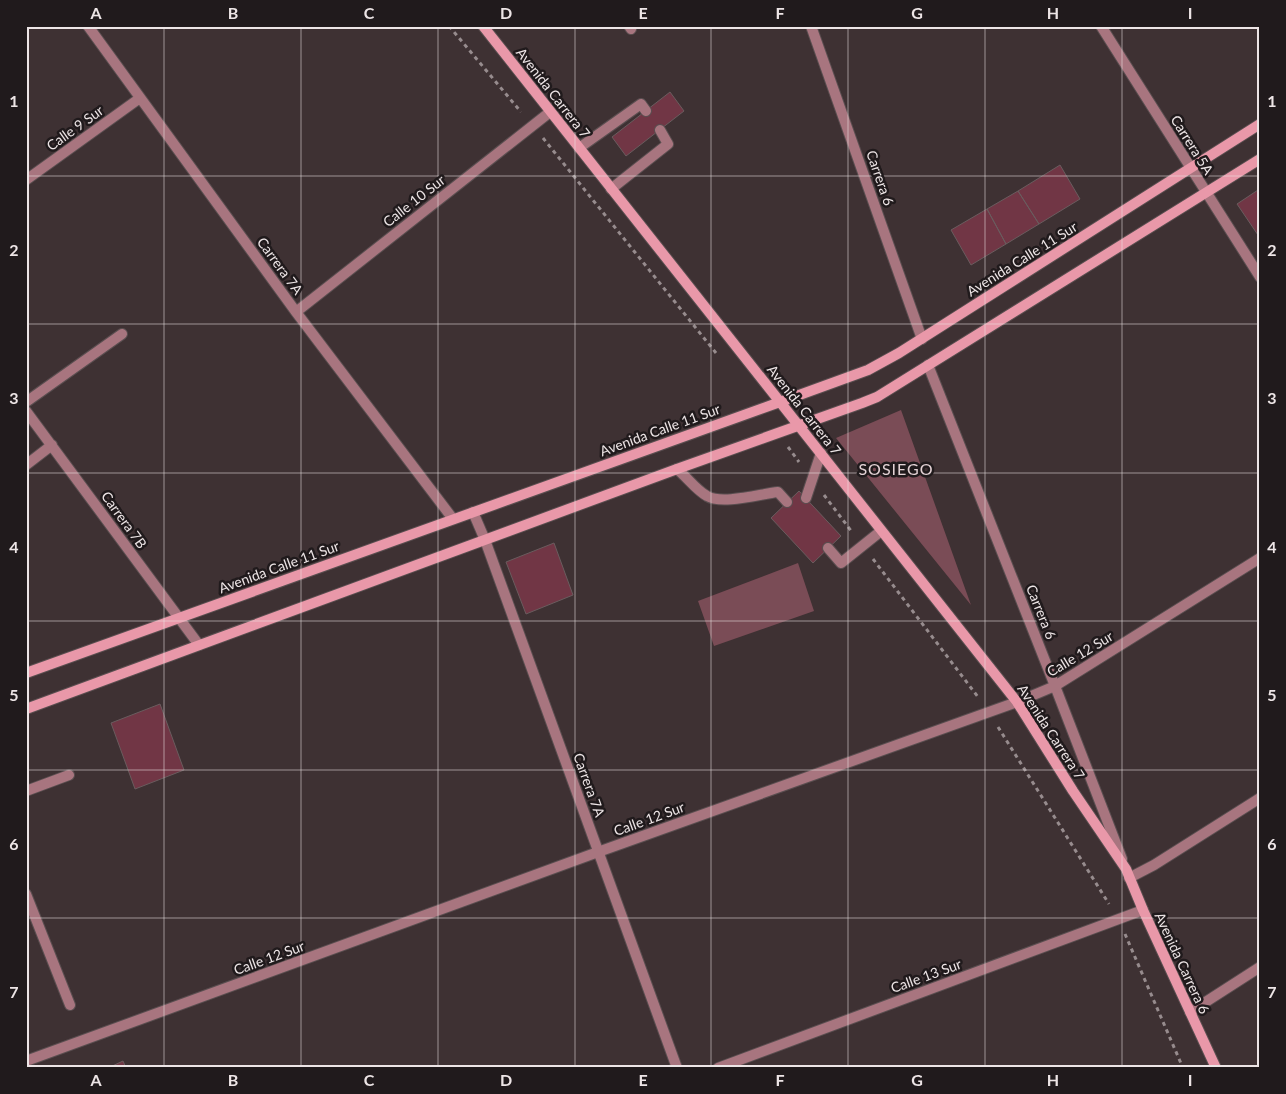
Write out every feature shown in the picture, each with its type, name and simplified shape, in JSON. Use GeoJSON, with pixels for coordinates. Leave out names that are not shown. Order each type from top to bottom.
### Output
{"type":"FeatureCollection","features":[{"type":"Feature","properties":{"kind":"main road","name":"Avenida Carrera 7"},"geometry":{"type":"LineString","coordinates":[[483,26],[1017,702],[1128,873]]}},
{"type":"Feature","properties":{"kind":"main road","name":"Avenida Calle 11 Sur"},"geometry":{"type":"LineString","coordinates":[[26,673],[868,370],[922,339],[1260,124]]}},
{"type":"Feature","properties":{"kind":"main road"},"geometry":{"type":"LineString","coordinates":[[26,709],[877,397],[1260,159]]}},
{"type":"Feature","properties":{"kind":"main road","name":"Avenida Carrera 6"},"geometry":{"type":"LineString","coordinates":[[1128,873],[1143,910],[1216,1068]]}},
{"type":"Feature","properties":{"kind":"street","name":"Carrera 7A"},"geometry":{"type":"LineString","coordinates":[[88,26],[296,312],[453,519]]}},
{"type":"Feature","properties":{"kind":"street","name":"Carrera 6"},"geometry":{"type":"LineString","coordinates":[[812,26],[922,339]]}},
{"type":"Feature","properties":{"kind":"street","name":"Carrera 5A"},"geometry":{"type":"LineString","coordinates":[[1101,26],[1260,277]]}},
{"type":"Feature","properties":{"kind":"street","name":"Calle 9 Sur"},"geometry":{"type":"LineString","coordinates":[[26,180],[140,98]]}},
{"type":"Feature","properties":{"kind":"street"},"geometry":{"type":"LineString","coordinates":[[579,148],[641,104],[646,111]]}},
{"type":"Feature","properties":{"kind":"street","name":"Calle 10 Sur"},"geometry":{"type":"LineString","coordinates":[[296,312],[550,112]]}},
{"type":"Feature","properties":{"kind":"street"},"geometry":{"type":"LineString","coordinates":[[611,189],[668,144],[660,130]]}},
{"type":"Feature","properties":{"kind":"street"},"geometry":{"type":"LineString","coordinates":[[26,402],[122,334]]}},
{"type":"Feature","properties":{"kind":"street","name":"Carrera 6"},"geometry":{"type":"LineString","coordinates":[[928,365],[1128,873]]}},
{"type":"Feature","properties":{"kind":"street","name":"Carrera 7B"},"geometry":{"type":"LineString","coordinates":[[26,411],[199,645]]}},
{"type":"Feature","properties":{"kind":"street"},"geometry":{"type":"LineString","coordinates":[[26,465],[52,445]]}},
{"type":"Feature","properties":{"kind":"street"},"geometry":{"type":"LineString","coordinates":[[806,498],[821,453]]}},
{"type":"Feature","properties":{"kind":"street"},"geometry":{"type":"LineString","coordinates":[[677,469],[708,497],[723,500],[778,492],[787,502]]}},
{"type":"Feature","properties":{"kind":"street","name":"Carrera 7A"},"geometry":{"type":"LineString","coordinates":[[472,512],[485,540],[677,1068]]}},
{"type":"Feature","properties":{"kind":"street"},"geometry":{"type":"LineString","coordinates":[[828,548],[841,563],[881,530]]}},
{"type":"Feature","properties":{"kind":"street","name":"Calle 12 Sur"},"geometry":{"type":"LineString","coordinates":[[26,1061],[598,852],[1017,702],[1055,686],[1260,558]]}},
{"type":"Feature","properties":{"kind":"street"},"geometry":{"type":"LineString","coordinates":[[26,791],[69,775]]}},
{"type":"Feature","properties":{"kind":"street"},"geometry":{"type":"LineString","coordinates":[[1128,873],[1154,865],[1260,798]]}},
{"type":"Feature","properties":{"kind":"street"},"geometry":{"type":"LineString","coordinates":[[26,894],[70,1005]]}},
{"type":"Feature","properties":{"kind":"street","name":"Calle 13 Sur"},"geometry":{"type":"LineString","coordinates":[[718,1068],[1143,910]]}},
{"type":"Feature","properties":{"kind":"street"},"geometry":{"type":"LineString","coordinates":[[1190,1012],[1260,967]]}},
{"type":"Feature","properties":{"kind":"path"},"geometry":{"type":"LineString","coordinates":[[449,26],[532,125],[720,358]]}},
{"type":"Feature","properties":{"kind":"path"},"geometry":{"type":"LineString","coordinates":[[786,445],[988,712],[1118,919],[1183,1068]]}},
{"type":"Feature","properties":{"kind":"shaded area"},"geometry":{"type":"Polygon","coordinates":[[[901,410],[971,605],[836,438],[901,410]]]}},
{"type":"Feature","properties":{"kind":"shaded area"},"geometry":{"type":"Polygon","coordinates":[[[798,563],[814,611],[714,646],[698,601],[798,563]]]}},
{"type":"Feature","properties":{"kind":"building"},"geometry":{"type":"Polygon","coordinates":[[[670,92],[684,111],[626,156],[612,137],[670,92]]]}},
{"type":"Feature","properties":{"kind":"building"},"geometry":{"type":"Polygon","coordinates":[[[1060,165],[1080,199],[1039,224],[1018,191],[1060,165]]]}},
{"type":"Feature","properties":{"kind":"building"},"geometry":{"type":"Polygon","coordinates":[[[1258,190],[1260,193],[1260,238],[1237,204],[1258,190]]]}},
{"type":"Feature","properties":{"kind":"building"},"geometry":{"type":"Polygon","coordinates":[[[1018,191],[1039,224],[1006,244],[987,209],[1018,191]]]}},
{"type":"Feature","properties":{"kind":"building"},"geometry":{"type":"Polygon","coordinates":[[[987,209],[1006,244],[971,265],[951,230],[987,209]]]}},
{"type":"Feature","properties":{"kind":"building"},"geometry":{"type":"Polygon","coordinates":[[[799,491],[841,536],[813,563],[771,518],[799,491]]]}},
{"type":"Feature","properties":{"kind":"building"},"geometry":{"type":"Polygon","coordinates":[[[554,543],[573,595],[526,614],[506,562],[554,543]]]}},
{"type":"Feature","properties":{"kind":"building"},"geometry":{"type":"Polygon","coordinates":[[[160,704],[184,770],[135,789],[111,723],[160,704]]]}},
{"type":"Feature","properties":{"kind":"building"},"geometry":{"type":"Polygon","coordinates":[[[123,1061],[126,1068],[108,1068],[123,1061]]]}},
{"type":"Feature","properties":{"kind":"district","name":"SOSIEGO"},"geometry":{"type":"Point","coordinates":[896,469]}}]}
